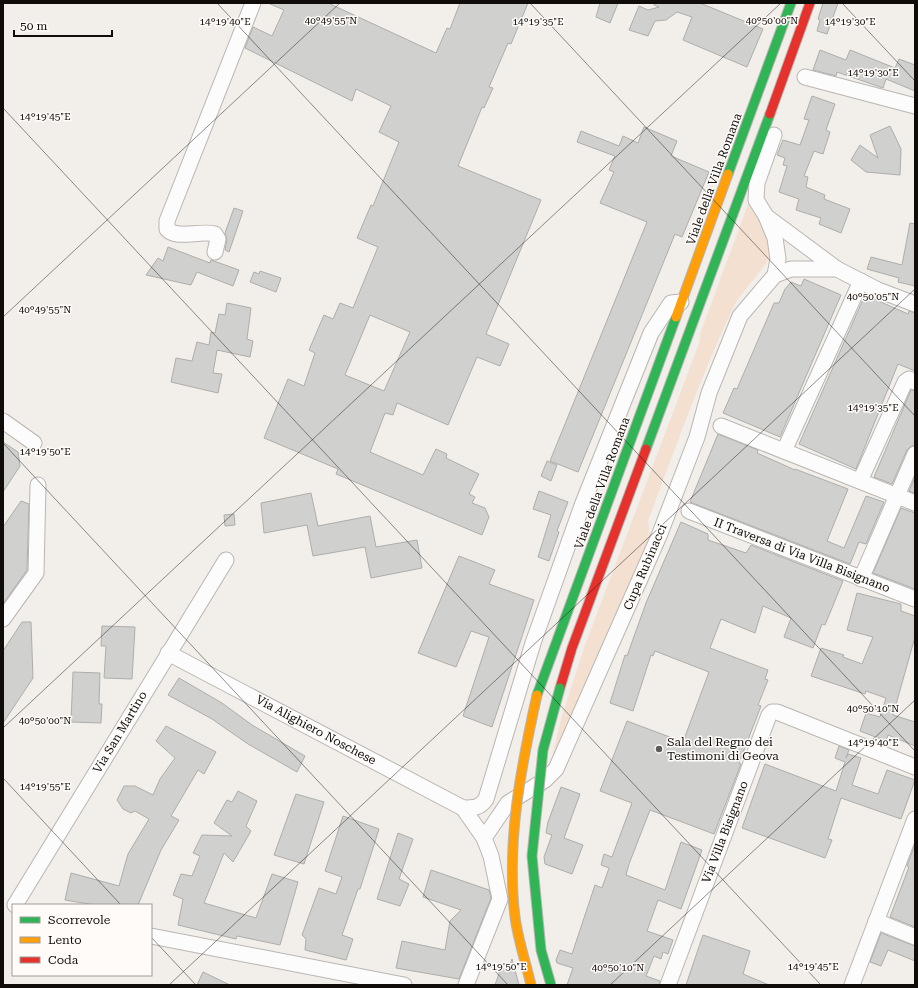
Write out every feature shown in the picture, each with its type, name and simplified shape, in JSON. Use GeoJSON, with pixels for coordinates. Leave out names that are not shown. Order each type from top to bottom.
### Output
{"type":"FeatureCollection","features":[{"type":"Feature","properties":{"kind":"main road","name":"Viale della Villa Romana"},"geometry":{"type":"LineString","coordinates":[[531,985],[515,918],[513,842],[526,744],[537,695],[792,3]]}},
{"type":"Feature","properties":{"kind":"main road"},"geometry":{"type":"LineString","coordinates":[[551,985],[541,950],[532,856],[544,750],[560,688],[572,648],[776,100],[810,3]]}},
{"type":"Feature","properties":{"kind":"street"},"geometry":{"type":"LineString","coordinates":[[215,252],[218,239],[215,234],[199,232],[177,235],[167,229],[166,222],[252,3]]}},
{"type":"Feature","properties":{"kind":"street"},"geometry":{"type":"LineString","coordinates":[[805,77],[915,106]]}},
{"type":"Feature","properties":{"kind":"street"},"geometry":{"type":"LineString","coordinates":[[775,275],[778,259],[775,238],[766,216],[756,200],[757,183],[775,130],[776,100]]}},
{"type":"Feature","properties":{"kind":"street"},"geometry":{"type":"LineString","coordinates":[[766,216],[837,269],[861,282],[915,304]]}},
{"type":"Feature","properties":{"kind":"street"},"geometry":{"type":"LineString","coordinates":[[775,275],[792,269],[837,269]]}},
{"type":"Feature","properties":{"kind":"street","name":"Cupa Rubinacci"},"geometry":{"type":"LineString","coordinates":[[484,838],[508,803],[545,780],[556,769],[659,536],[697,437],[709,393],[740,316],[775,275]]}},
{"type":"Feature","properties":{"kind":"street"},"geometry":{"type":"LineString","coordinates":[[784,451],[861,282]]}},
{"type":"Feature","properties":{"kind":"street"},"geometry":{"type":"LineString","coordinates":[[463,808],[475,808],[482,805],[486,798],[533,644],[583,503],[632,377],[651,333],[671,303],[681,302]]}},
{"type":"Feature","properties":{"kind":"street"},"geometry":{"type":"LineString","coordinates":[[860,481],[905,382],[909,379],[915,382]]}},
{"type":"Feature","properties":{"kind":"street"},"geometry":{"type":"LineString","coordinates":[[3,421],[34,443]]}},
{"type":"Feature","properties":{"kind":"street"},"geometry":{"type":"LineString","coordinates":[[721,426],[915,503]]}},
{"type":"Feature","properties":{"kind":"street"},"geometry":{"type":"LineString","coordinates":[[861,579],[915,454]]}},
{"type":"Feature","properties":{"kind":"street"},"geometry":{"type":"LineString","coordinates":[[3,619],[36,573],[38,485]]}},
{"type":"Feature","properties":{"kind":"street","name":"II Traversa di Via Villa Bisignano"},"geometry":{"type":"LineString","coordinates":[[689,511],[915,599]]}},
{"type":"Feature","properties":{"kind":"street","name":"Via San Martino"},"geometry":{"type":"LineString","coordinates":[[15,904],[226,560]]}},
{"type":"Feature","properties":{"kind":"street","name":"Via Alighiero Noschese"},"geometry":{"type":"LineString","coordinates":[[168,653],[463,808]]}},
{"type":"Feature","properties":{"kind":"street","name":"Via Villa Bisignano"},"geometry":{"type":"LineString","coordinates":[[668,985],[769,715],[772,712],[777,712],[915,767]]}},
{"type":"Feature","properties":{"kind":"street"},"geometry":{"type":"LineString","coordinates":[[463,808],[484,838],[491,856],[500,898],[466,985]]}},
{"type":"Feature","properties":{"kind":"street"},"geometry":{"type":"LineString","coordinates":[[852,985],[915,820]]}},
{"type":"Feature","properties":{"kind":"street"},"geometry":{"type":"LineString","coordinates":[[876,921],[915,937]]}},
{"type":"Feature","properties":{"kind":"street"},"geometry":{"type":"LineString","coordinates":[[152,936],[404,985]]}},
{"type":"Feature","properties":{"kind":"shaded area"},"geometry":{"type":"Polygon","coordinates":[[[749,202],[751,208],[760,219],[768,233],[770,254],[765,266],[737,300],[710,359],[648,521],[650,535],[548,774],[561,719],[584,648],[700,341],[700,334],[749,202]]]}},
{"type":"Feature","properties":{"kind":"building"},"geometry":{"type":"Polygon","coordinates":[[[268,3],[328,3],[436,53],[447,28],[450,29],[460,3],[528,3],[511,44],[508,43],[489,87],[493,88],[484,108],[482,107],[458,166],[541,200],[486,334],[509,344],[500,366],[477,357],[448,425],[397,403],[393,415],[385,413],[370,452],[423,475],[436,449],[447,454],[446,458],[479,474],[469,494],[475,497],[472,503],[485,508],[489,517],[482,535],[336,474],[338,469],[264,438],[288,379],[304,386],[315,353],[309,350],[324,315],[333,319],[340,303],[353,308],[378,247],[357,238],[371,205],[373,206],[399,142],[379,132],[391,106],[356,89],[352,101],[245,48],[253,27],[272,36],[284,10],[268,3]],[[370,315],[345,375],[384,391],[410,332],[370,315]]]}},
{"type":"Feature","properties":{"kind":"building"},"geometry":{"type":"Polygon","coordinates":[[[600,3],[618,3],[610,23],[596,17],[600,3]]]}},
{"type":"Feature","properties":{"kind":"building"},"geometry":{"type":"Polygon","coordinates":[[[654,3],[700,3],[763,29],[747,67],[683,40],[692,17],[677,12],[666,20],[655,21],[648,36],[629,30],[639,6],[648,10],[659,7],[654,5],[654,3]]]}},
{"type":"Feature","properties":{"kind":"building"},"geometry":{"type":"Polygon","coordinates":[[[823,3],[838,3],[827,34],[817,31],[820,20],[818,19],[823,3]]]}},
{"type":"Feature","properties":{"kind":"building"},"geometry":{"type":"Polygon","coordinates":[[[820,50],[846,60],[850,50],[895,68],[899,59],[915,65],[915,91],[886,79],[883,88],[837,72],[836,76],[813,70],[820,50]]]}},
{"type":"Feature","properties":{"kind":"building"},"geometry":{"type":"Polygon","coordinates":[[[812,96],[835,104],[826,130],[830,132],[823,154],[814,151],[804,176],[808,177],[806,187],[825,195],[824,199],[850,209],[841,233],[819,224],[821,218],[796,210],[799,199],[779,192],[787,166],[783,165],[785,158],[777,155],[783,140],[800,145],[809,120],[804,119],[812,96]]]}},
{"type":"Feature","properties":{"kind":"building"},"geometry":{"type":"Polygon","coordinates":[[[890,126],[901,149],[900,175],[866,172],[851,160],[860,145],[878,158],[870,135],[890,126]]]}},
{"type":"Feature","properties":{"kind":"building"},"geometry":{"type":"Polygon","coordinates":[[[644,127],[677,141],[671,156],[709,172],[682,237],[675,234],[578,472],[550,461],[647,222],[600,203],[614,172],[609,170],[615,156],[577,142],[581,131],[619,146],[623,136],[638,143],[644,127]]]}},
{"type":"Feature","properties":{"kind":"building"},"geometry":{"type":"Polygon","coordinates":[[[234,208],[243,211],[229,252],[225,250],[227,240],[225,233],[234,208]]]}},
{"type":"Feature","properties":{"kind":"building"},"geometry":{"type":"Polygon","coordinates":[[[910,223],[915,224],[915,286],[898,282],[899,278],[867,269],[871,257],[902,265],[910,223]]]}},
{"type":"Feature","properties":{"kind":"building"},"geometry":{"type":"Polygon","coordinates":[[[168,247],[210,263],[211,260],[239,270],[233,286],[197,272],[191,285],[146,275],[158,258],[163,261],[168,247]]]}},
{"type":"Feature","properties":{"kind":"building"},"geometry":{"type":"Polygon","coordinates":[[[260,271],[281,278],[276,292],[250,282],[254,272],[259,274],[260,271]]]}},
{"type":"Feature","properties":{"kind":"building"},"geometry":{"type":"Polygon","coordinates":[[[804,279],[841,295],[780,437],[723,413],[734,388],[737,389],[774,303],[779,303],[785,289],[791,282],[801,286],[804,279]]]}},
{"type":"Feature","properties":{"kind":"building"},"geometry":{"type":"Polygon","coordinates":[[[865,295],[908,314],[909,311],[915,313],[915,371],[898,364],[856,469],[799,444],[865,295]]]}},
{"type":"Feature","properties":{"kind":"building"},"geometry":{"type":"Polygon","coordinates":[[[227,303],[251,308],[247,339],[253,341],[250,357],[217,350],[213,373],[222,374],[218,393],[171,382],[176,358],[192,361],[197,342],[209,345],[211,332],[215,333],[219,314],[225,315],[227,303]]]}},
{"type":"Feature","properties":{"kind":"building"},"geometry":{"type":"Polygon","coordinates":[[[911,390],[915,391],[915,445],[907,450],[892,484],[874,477],[911,390]]]}},
{"type":"Feature","properties":{"kind":"building"},"geometry":{"type":"Polygon","coordinates":[[[718,434],[758,450],[757,453],[795,470],[848,489],[827,541],[844,548],[866,496],[884,502],[866,544],[859,542],[850,564],[690,502],[718,434]]]}},
{"type":"Feature","properties":{"kind":"building"},"geometry":{"type":"Polygon","coordinates":[[[3,442],[18,452],[20,466],[3,492],[3,442]]]}},
{"type":"Feature","properties":{"kind":"building"},"geometry":{"type":"Polygon","coordinates":[[[547,461],[557,465],[551,481],[541,476],[547,461]]]}},
{"type":"Feature","properties":{"kind":"building"},"geometry":{"type":"Polygon","coordinates":[[[915,477],[915,493],[909,491],[915,477]]]}},
{"type":"Feature","properties":{"kind":"building"},"geometry":{"type":"Polygon","coordinates":[[[539,491],[568,502],[557,531],[559,532],[549,561],[538,557],[551,515],[533,509],[539,491]]]}},
{"type":"Feature","properties":{"kind":"building"},"geometry":{"type":"Polygon","coordinates":[[[311,493],[318,526],[370,516],[376,547],[417,540],[422,568],[371,578],[365,547],[313,556],[307,525],[264,533],[261,503],[311,493]]]}},
{"type":"Feature","properties":{"kind":"building"},"geometry":{"type":"Polygon","coordinates":[[[21,501],[29,504],[27,570],[3,604],[3,527],[21,501]]]}},
{"type":"Feature","properties":{"kind":"building"},"geometry":{"type":"Polygon","coordinates":[[[901,508],[915,513],[915,589],[873,573],[901,508]]]}},
{"type":"Feature","properties":{"kind":"building"},"geometry":{"type":"Polygon","coordinates":[[[234,514],[235,525],[225,526],[224,515],[234,514]]]}},
{"type":"Feature","properties":{"kind":"building"},"geometry":{"type":"Polygon","coordinates":[[[681,522],[708,534],[708,540],[746,553],[751,545],[843,581],[825,625],[822,624],[813,648],[784,637],[791,618],[763,606],[755,633],[721,619],[710,648],[768,670],[765,679],[768,680],[758,705],[761,706],[739,763],[741,764],[714,834],[650,810],[629,864],[626,875],[665,890],[681,842],[702,850],[681,909],[658,900],[647,931],[673,940],[668,954],[663,952],[661,959],[654,956],[646,976],[660,981],[659,985],[567,985],[573,968],[557,963],[556,960],[560,950],[572,954],[595,885],[602,888],[609,868],[601,865],[604,854],[612,857],[632,803],[600,791],[627,721],[683,742],[709,672],[655,651],[653,656],[651,655],[633,711],[610,703],[625,655],[627,656],[646,603],[681,522]]]}},
{"type":"Feature","properties":{"kind":"building"},"geometry":{"type":"Polygon","coordinates":[[[459,556],[495,570],[489,584],[534,600],[492,727],[463,716],[489,637],[471,631],[456,667],[418,653],[459,556]]]}},
{"type":"Feature","properties":{"kind":"building"},"geometry":{"type":"Polygon","coordinates":[[[857,593],[901,604],[901,611],[915,616],[915,637],[893,715],[915,722],[915,746],[888,735],[886,741],[860,731],[866,713],[880,717],[886,698],[866,691],[865,694],[811,676],[821,648],[844,655],[843,657],[862,664],[873,637],[847,630],[857,593]]]}},
{"type":"Feature","properties":{"kind":"building"},"geometry":{"type":"Polygon","coordinates":[[[22,622],[31,622],[33,678],[3,723],[3,651],[22,622]]]}},
{"type":"Feature","properties":{"kind":"building"},"geometry":{"type":"Polygon","coordinates":[[[102,626],[135,627],[132,679],[104,678],[106,646],[101,646],[102,626]]]}},
{"type":"Feature","properties":{"kind":"building"},"geometry":{"type":"Polygon","coordinates":[[[73,672],[100,673],[99,704],[102,704],[101,723],[71,722],[73,672]]]}},
{"type":"Feature","properties":{"kind":"building"},"geometry":{"type":"Polygon","coordinates":[[[179,678],[222,703],[252,725],[305,756],[297,772],[248,744],[212,719],[168,695],[179,678]]]}},
{"type":"Feature","properties":{"kind":"building"},"geometry":{"type":"Polygon","coordinates":[[[166,726],[216,752],[204,774],[198,770],[171,816],[179,820],[161,850],[138,904],[89,904],[65,900],[71,873],[119,886],[128,854],[149,819],[135,811],[131,813],[123,809],[117,800],[124,786],[135,786],[153,795],[160,779],[175,758],[156,741],[166,726]]]}},
{"type":"Feature","properties":{"kind":"building"},"geometry":{"type":"Polygon","coordinates":[[[839,746],[849,750],[846,758],[848,754],[861,758],[852,785],[878,794],[887,770],[915,780],[901,819],[841,798],[828,839],[832,840],[825,858],[742,828],[765,764],[836,791],[845,762],[835,758],[839,746]]]}},
{"type":"Feature","properties":{"kind":"building"},"geometry":{"type":"Polygon","coordinates":[[[561,787],[580,794],[564,838],[583,845],[572,874],[545,864],[544,857],[552,835],[546,833],[548,822],[561,787]]]}},
{"type":"Feature","properties":{"kind":"building"},"geometry":{"type":"Polygon","coordinates":[[[238,791],[257,801],[246,826],[251,831],[233,862],[224,853],[204,903],[256,918],[272,874],[298,882],[280,945],[237,936],[236,939],[178,925],[183,899],[173,895],[181,874],[192,876],[200,856],[193,853],[202,835],[232,836],[214,823],[227,800],[232,802],[238,791]]]}},
{"type":"Feature","properties":{"kind":"building"},"geometry":{"type":"Polygon","coordinates":[[[296,794],[324,802],[304,864],[274,855],[296,794]]]}},
{"type":"Feature","properties":{"kind":"building"},"geometry":{"type":"Polygon","coordinates":[[[343,816],[379,829],[360,889],[358,889],[342,935],[353,939],[346,960],[305,950],[306,939],[302,935],[319,888],[336,894],[342,877],[325,871],[343,816]]]}},
{"type":"Feature","properties":{"kind":"building"},"geometry":{"type":"Polygon","coordinates":[[[398,833],[413,839],[399,879],[409,884],[400,906],[377,899],[398,833]]]}},
{"type":"Feature","properties":{"kind":"building"},"geometry":{"type":"Polygon","coordinates":[[[915,844],[915,927],[890,917],[909,867],[907,866],[915,844]]]}},
{"type":"Feature","properties":{"kind":"building"},"geometry":{"type":"Polygon","coordinates":[[[431,870],[489,890],[491,898],[459,979],[396,968],[402,941],[445,950],[450,921],[461,910],[423,897],[431,870]]]}},
{"type":"Feature","properties":{"kind":"building"},"geometry":{"type":"Polygon","coordinates":[[[881,933],[915,946],[915,961],[888,950],[881,966],[870,962],[881,933]]]}},
{"type":"Feature","properties":{"kind":"building"},"geometry":{"type":"Polygon","coordinates":[[[703,935],[750,951],[743,974],[769,985],[686,985],[703,935]]]}},
{"type":"Feature","properties":{"kind":"building"},"geometry":{"type":"Polygon","coordinates":[[[512,959],[519,985],[495,985],[501,968],[508,970],[512,959]]]}},
{"type":"Feature","properties":{"kind":"building"},"geometry":{"type":"Polygon","coordinates":[[[203,972],[230,985],[197,985],[203,972]]]}},
{"type":"Feature","properties":{"kind":"traffic: fast"},"geometry":{"type":"LineString","coordinates":[[728,174],[791,3]]}},
{"type":"Feature","properties":{"kind":"traffic: fast"},"geometry":{"type":"LineString","coordinates":[[646,449],[770,114]]}},
{"type":"Feature","properties":{"kind":"traffic: fast"},"geometry":{"type":"LineString","coordinates":[[537,695],[676,317]]}},
{"type":"Feature","properties":{"kind":"traffic: fast"},"geometry":{"type":"LineString","coordinates":[[551,985],[541,950],[532,856],[543,750],[560,688]]}},
{"type":"Feature","properties":{"kind":"traffic: slow"},"geometry":{"type":"LineString","coordinates":[[676,317],[728,174]]}},
{"type":"Feature","properties":{"kind":"traffic: slow"},"geometry":{"type":"LineString","coordinates":[[531,985],[516,926],[512,861],[521,777],[537,695]]}},
{"type":"Feature","properties":{"kind":"traffic: jam"},"geometry":{"type":"LineString","coordinates":[[770,114],[810,3]]}},
{"type":"Feature","properties":{"kind":"traffic: jam"},"geometry":{"type":"LineString","coordinates":[[560,688],[572,648],[646,449]]}},
{"type":"Feature","properties":{"kind":"place","name":"Sala del Regno dei Testimoni di Geova"},"geometry":{"type":"Point","coordinates":[659,749]}}]}
